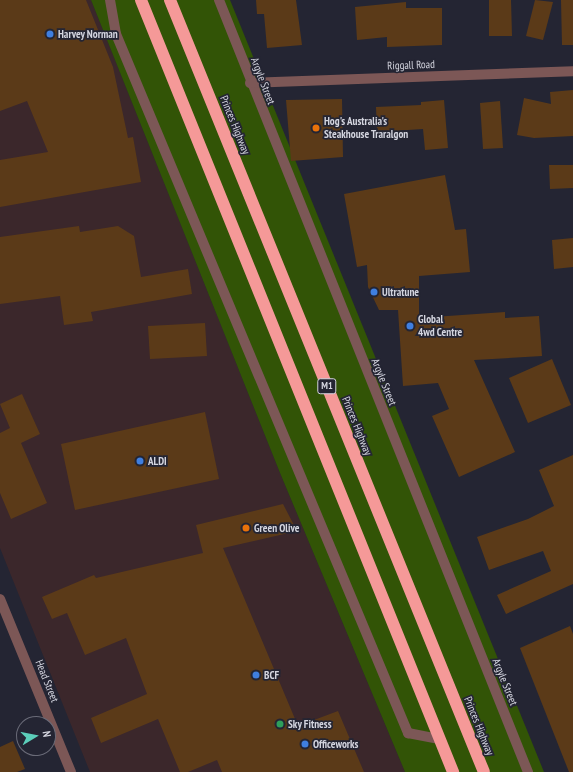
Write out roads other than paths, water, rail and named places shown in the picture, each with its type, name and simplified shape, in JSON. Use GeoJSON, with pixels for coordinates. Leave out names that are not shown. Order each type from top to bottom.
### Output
{"type":"FeatureCollection","features":[{"type":"Feature","properties":{"kind":"highway"},"geometry":{"type":"LineString","coordinates":[[141,0],[453,772]]}},
{"type":"Feature","properties":{"kind":"highway","name":"Princes Highway"},"geometry":{"type":"LineString","coordinates":[[170,0],[484,772]]}},
{"type":"Feature","properties":{"kind":"street"},"geometry":{"type":"LineString","coordinates":[[110,0],[116,34],[408,733],[439,739]]}},
{"type":"Feature","properties":{"kind":"street","name":"Argyle Street"},"geometry":{"type":"LineString","coordinates":[[219,0],[250,82],[528,772]]}},
{"type":"Feature","properties":{"kind":"street","name":"Riggall Road"},"geometry":{"type":"LineString","coordinates":[[250,82],[573,71]]}},
{"type":"Feature","properties":{"kind":"street","name":"Head Street"},"geometry":{"type":"LineString","coordinates":[[0,599],[71,772]]}},
{"type":"Feature","properties":{"kind":"place","name":"Harvey Norman"},"geometry":{"type":"Point","coordinates":[50,34]}},
{"type":"Feature","properties":{"kind":"place","name":"Hog's Australia's Steakhouse Traralgon"},"geometry":{"type":"Point","coordinates":[316,128]}},
{"type":"Feature","properties":{"kind":"place","name":"Ultratune"},"geometry":{"type":"Point","coordinates":[374,292]}},
{"type":"Feature","properties":{"kind":"place","name":"Global 4wd Centre"},"geometry":{"type":"Point","coordinates":[410,326]}},
{"type":"Feature","properties":{"kind":"place","name":"ALDI"},"geometry":{"type":"Point","coordinates":[140,461]}},
{"type":"Feature","properties":{"kind":"place","name":"Green Olive"},"geometry":{"type":"Point","coordinates":[246,528]}},
{"type":"Feature","properties":{"kind":"place","name":"BCF"},"geometry":{"type":"Point","coordinates":[256,675]}},
{"type":"Feature","properties":{"kind":"place","name":"Sky Fitness"},"geometry":{"type":"Point","coordinates":[280,724]}},
{"type":"Feature","properties":{"kind":"place","name":"Officeworks"},"geometry":{"type":"Point","coordinates":[305,744]}}]}
